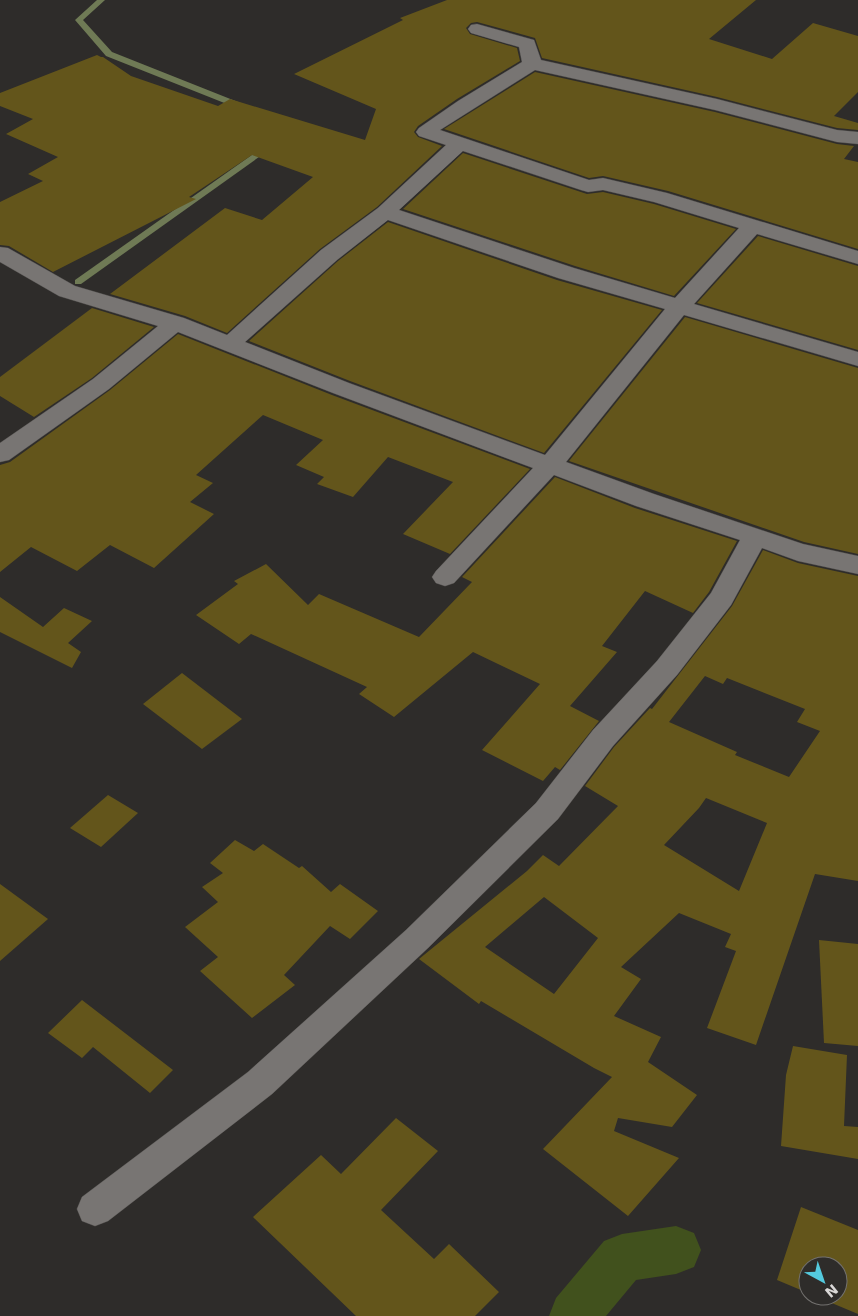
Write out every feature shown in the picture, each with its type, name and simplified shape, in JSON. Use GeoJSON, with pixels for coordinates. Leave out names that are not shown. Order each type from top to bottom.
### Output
{"type":"FeatureCollection","features":[{"type":"Feature","properties":{"kind":"street"},"geometry":{"type":"LineString","coordinates":[[477,30],[528,44],[532,64]]}},
{"type":"Feature","properties":{"kind":"street"},"geometry":{"type":"LineString","coordinates":[[858,138],[837,136],[717,104],[532,64],[448,114],[426,132],[588,186],[603,184],[660,197],[858,258]]}},
{"type":"Feature","properties":{"kind":"street"},"geometry":{"type":"LineString","coordinates":[[230,344],[329,255],[385,212],[460,143]]}},
{"type":"Feature","properties":{"kind":"street"},"geometry":{"type":"LineString","coordinates":[[385,212],[566,273],[858,359]]}},
{"type":"Feature","properties":{"kind":"street"},"geometry":{"type":"LineString","coordinates":[[445,577],[550,465],[680,306],[753,226]]}},
{"type":"Feature","properties":{"kind":"street"},"geometry":{"type":"LineString","coordinates":[[0,253],[67,291],[176,323],[341,388],[434,420],[645,500],[798,552],[858,565]]}},
{"type":"Feature","properties":{"kind":"street"},"geometry":{"type":"LineString","coordinates":[[0,454],[101,384],[176,323]]}},
{"type":"Feature","properties":{"kind":"street"},"geometry":{"type":"LineString","coordinates":[[95,1209],[260,1083],[417,939],[547,811],[603,738],[667,668],[722,598],[755,536]]}},
{"type":"Feature","properties":{"kind":"building"},"geometry":{"type":"Polygon","coordinates":[[[447,0],[756,0],[709,39],[772,59],[813,23],[858,36],[858,92],[834,116],[858,123],[858,130],[837,128],[717,97],[542,58],[535,38],[477,22],[471,23],[466,28],[470,34],[517,48],[520,61],[457,99],[418,126],[414,132],[418,137],[442,146],[377,207],[320,249],[227,333],[185,316],[110,294],[225,208],[262,220],[313,177],[252,155],[189,197],[196,199],[53,272],[9,246],[0,245],[0,202],[43,181],[28,174],[58,157],[6,134],[33,119],[0,106],[0,93],[97,55],[131,76],[218,106],[230,99],[365,140],[376,109],[294,74],[403,20],[400,18],[447,0]]]}},
{"type":"Feature","properties":{"kind":"building"},"geometry":{"type":"Polygon","coordinates":[[[535,72],[715,112],[837,144],[854,146],[844,159],[858,162],[858,249],[668,191],[603,176],[589,178],[444,129],[535,72]]]}},
{"type":"Feature","properties":{"kind":"building"},"geometry":{"type":"Polygon","coordinates":[[[463,153],[587,194],[603,192],[654,204],[736,229],[674,296],[575,266],[403,209],[463,153]]]}},
{"type":"Feature","properties":{"kind":"building"},"geometry":{"type":"Polygon","coordinates":[[[388,222],[557,280],[662,310],[544,453],[350,381],[249,341],[338,261],[388,222]]]}},
{"type":"Feature","properties":{"kind":"building"},"geometry":{"type":"Polygon","coordinates":[[[758,236],[858,266],[858,350],[697,303],[758,236]]]}},
{"type":"Feature","properties":{"kind":"building"},"geometry":{"type":"Polygon","coordinates":[[[92,308],[154,327],[92,378],[34,417],[0,396],[0,377],[92,308]]]}},
{"type":"Feature","properties":{"kind":"building"},"geometry":{"type":"Polygon","coordinates":[[[685,317],[858,368],[858,554],[804,542],[569,461],[685,317]]]}},
{"type":"Feature","properties":{"kind":"building"},"geometry":{"type":"Polygon","coordinates":[[[178,334],[332,395],[530,469],[450,554],[403,534],[453,482],[388,457],[353,497],[317,484],[324,477],[296,465],[323,440],[263,415],[196,475],[213,483],[190,502],[214,514],[154,568],[110,545],[77,571],[31,547],[0,572],[0,465],[10,462],[110,390],[178,334]]]}},
{"type":"Feature","properties":{"kind":"building"},"geometry":{"type":"Polygon","coordinates":[[[555,477],[635,508],[737,541],[709,592],[693,613],[645,591],[602,646],[617,652],[570,706],[599,721],[560,770],[555,767],[543,781],[482,750],[540,684],[473,652],[394,717],[359,694],[367,687],[251,634],[239,644],[196,615],[238,584],[234,581],[266,564],[308,605],[319,594],[419,637],[472,582],[462,577],[555,477]]]}},
{"type":"Feature","properties":{"kind":"building"},"geometry":{"type":"Polygon","coordinates":[[[763,550],[798,563],[858,576],[858,881],[815,874],[756,1045],[707,1028],[736,951],[725,947],[731,934],[679,913],[621,967],[641,979],[614,1016],[661,1037],[648,1062],[697,1095],[672,1127],[618,1118],[614,1131],[679,1158],[628,1216],[543,1149],[612,1077],[481,1001],[479,1004],[419,959],[527,871],[543,855],[559,866],[618,806],[585,786],[614,747],[650,708],[652,709],[732,606],[763,550]],[[705,676],[669,722],[737,752],[735,755],[789,777],[820,731],[797,722],[805,709],[727,678],[723,684],[705,676]],[[706,798],[664,845],[739,891],[767,823],[706,798]],[[544,897],[485,947],[554,994],[598,938],[544,897]]]}},
{"type":"Feature","properties":{"kind":"building"},"geometry":{"type":"Polygon","coordinates":[[[0,597],[43,627],[64,608],[92,621],[68,643],[81,652],[72,668],[0,632],[0,597]]]}},
{"type":"Feature","properties":{"kind":"building"},"geometry":{"type":"Polygon","coordinates":[[[182,673],[242,719],[202,749],[143,704],[182,673]]]}},
{"type":"Feature","properties":{"kind":"building"},"geometry":{"type":"Polygon","coordinates":[[[108,795],[138,813],[101,847],[70,828],[108,795]]]}},
{"type":"Feature","properties":{"kind":"building"},"geometry":{"type":"Polygon","coordinates":[[[235,840],[254,851],[263,844],[299,868],[302,866],[331,892],[340,884],[378,911],[350,939],[330,926],[284,975],[295,985],[252,1018],[200,971],[218,957],[185,927],[218,902],[202,887],[223,873],[210,863],[235,840]]]}},
{"type":"Feature","properties":{"kind":"building"},"geometry":{"type":"Polygon","coordinates":[[[0,884],[48,919],[0,961],[0,884]]]}},
{"type":"Feature","properties":{"kind":"building"},"geometry":{"type":"Polygon","coordinates":[[[819,940],[858,944],[858,1046],[824,1043],[819,940]]]}},
{"type":"Feature","properties":{"kind":"building"},"geometry":{"type":"Polygon","coordinates":[[[82,1000],[173,1070],[150,1093],[93,1047],[82,1058],[48,1033],[82,1000]]]}},
{"type":"Feature","properties":{"kind":"building"},"geometry":{"type":"Polygon","coordinates":[[[793,1046],[847,1055],[844,1126],[858,1127],[858,1159],[781,1146],[786,1075],[793,1046]]]}},
{"type":"Feature","properties":{"kind":"building"},"geometry":{"type":"Polygon","coordinates":[[[396,1118],[438,1151],[381,1210],[434,1259],[449,1244],[499,1292],[475,1316],[356,1316],[253,1217],[321,1155],[341,1174],[396,1118]]]}},
{"type":"Feature","properties":{"kind":"building"},"geometry":{"type":"Polygon","coordinates":[[[801,1207],[858,1230],[858,1314],[839,1306],[848,1306],[848,1256],[798,1256],[798,1289],[777,1280],[801,1207]]]}},
{"type":"Feature","properties":{"kind":"waterway"},"geometry":{"type":"LineString","coordinates":[[101,0],[79,20],[109,54],[240,106]]}},
{"type":"Feature","properties":{"kind":"waterway"},"geometry":{"type":"LineString","coordinates":[[78,282],[269,147]]}},
{"type":"Feature","properties":{"kind":"waterway"},"geometry":{"type":"LineString","coordinates":[[574,1316],[622,1258],[676,1250]]}}]}
